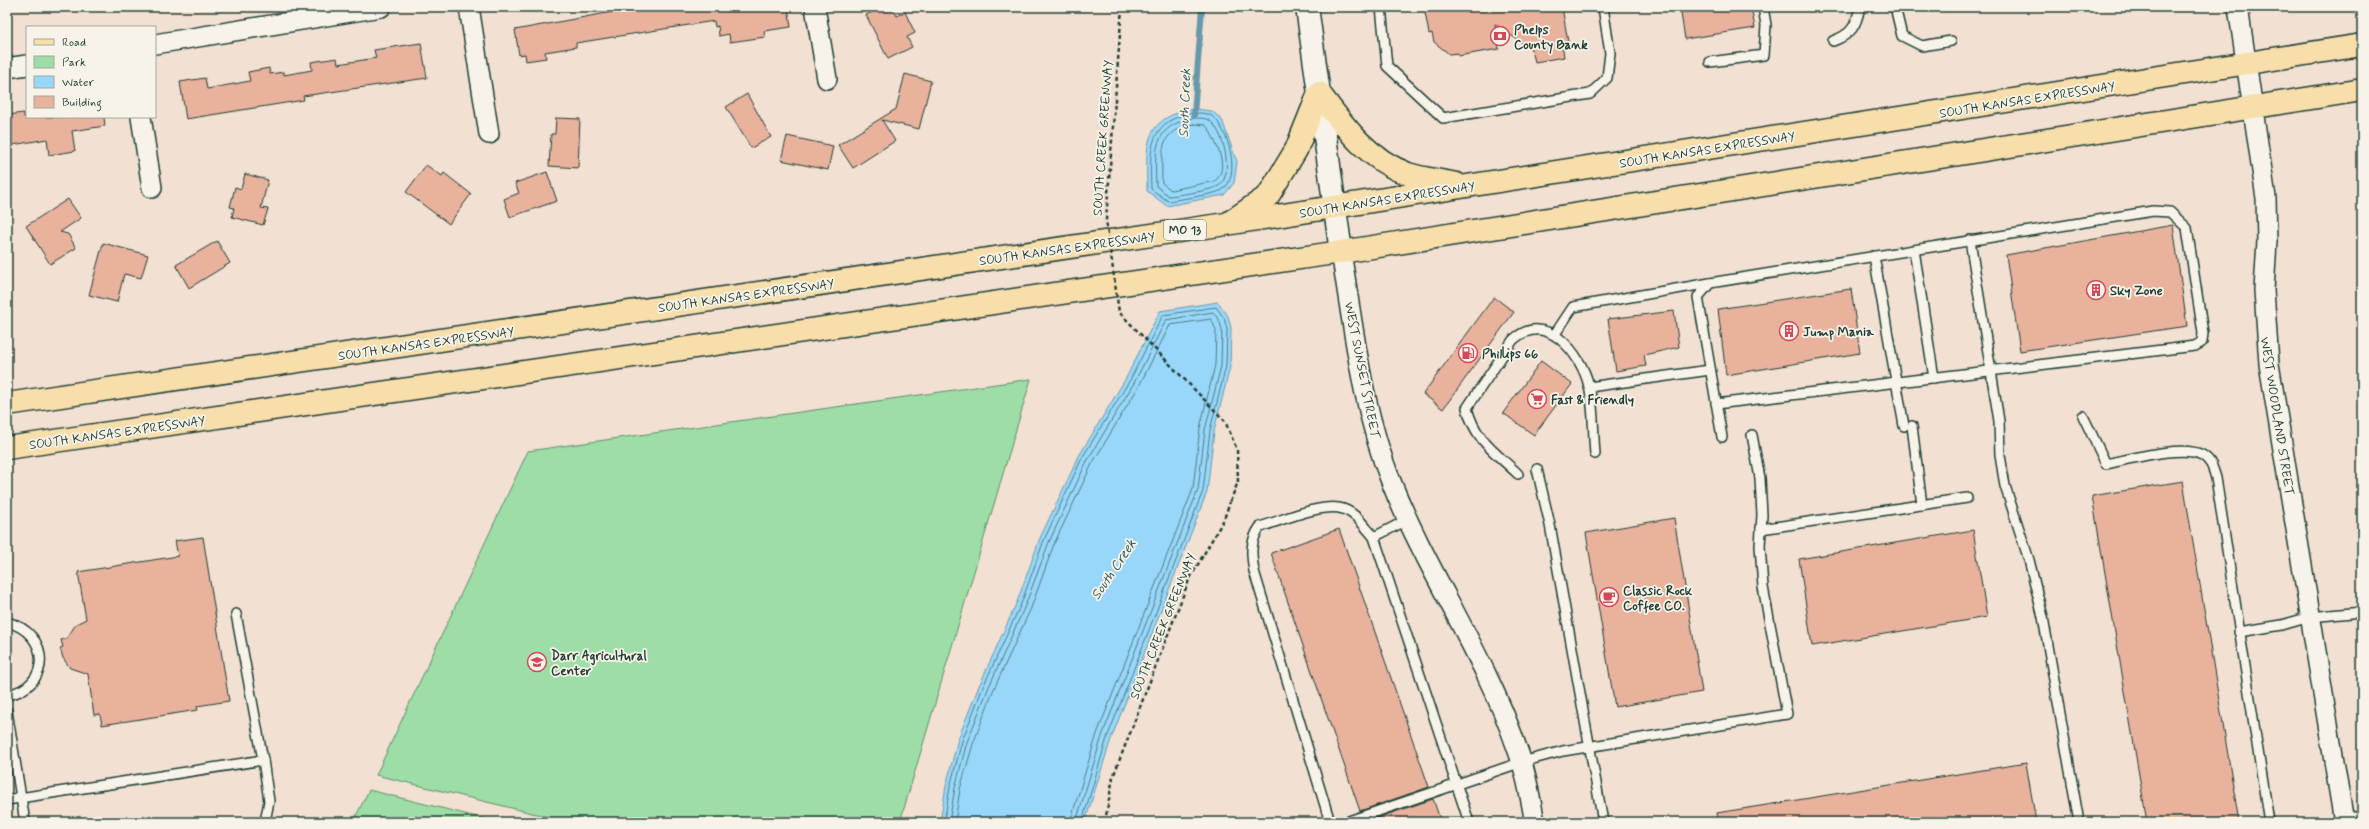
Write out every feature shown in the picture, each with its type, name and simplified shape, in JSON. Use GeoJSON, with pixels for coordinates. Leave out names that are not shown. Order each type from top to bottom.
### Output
{"type":"FeatureCollection","features":[{"type":"Feature","properties":{"kind":"main road","name":"WEST SUNSET STREET"},"geometry":{"type":"LineString","coordinates":[[1311,7],[1319,93],[1341,252]]}},
{"type":"Feature","properties":{"kind":"main road","name":"SOUTH KANSAS EXPRESSWAY"},"geometry":{"type":"LineString","coordinates":[[7,404],[1334,208],[2362,46]]}},
{"type":"Feature","properties":{"kind":"main road","name":"SOUTH KANSAS EXPRESSWAY"},"geometry":{"type":"LineString","coordinates":[[7,448],[1341,252],[2362,90]]}},
{"type":"Feature","properties":{"kind":"main road"},"geometry":{"type":"LineString","coordinates":[[1319,93],[1358,143],[1373,156],[1408,174],[1469,186]]}},
{"type":"Feature","properties":{"kind":"main road"},"geometry":{"type":"LineString","coordinates":[[1226,224],[1268,196],[1296,150],[1319,93]]}},
{"type":"Feature","properties":{"kind":"street"},"geometry":{"type":"LineString","coordinates":[[156,44],[381,7]]}},
{"type":"Feature","properties":{"kind":"street"},"geometry":{"type":"LineString","coordinates":[[469,7],[489,134]]}},
{"type":"Feature","properties":{"kind":"street"},"geometry":{"type":"LineString","coordinates":[[815,7],[827,79]]}},
{"type":"Feature","properties":{"kind":"street","name":"WEST WOODLAND STREET"},"geometry":{"type":"LineString","coordinates":[[2238,7],[2266,198],[2267,241],[2264,290],[2269,364],[2344,820]]}},
{"type":"Feature","properties":{"kind":"street"},"geometry":{"type":"LineString","coordinates":[[7,68],[26,65]]}},
{"type":"Feature","properties":{"kind":"street"},"geometry":{"type":"LineString","coordinates":[[141,118],[152,188]]}},
{"type":"Feature","properties":{"kind":"street","name":"WEST SUNSET STREET"},"geometry":{"type":"LineString","coordinates":[[1341,252],[1358,358],[1370,413],[1391,482],[1407,520],[1491,683],[1522,762],[1535,822]]}},
{"type":"Feature","properties":{"kind":"lane"},"geometry":{"type":"LineString","coordinates":[[1381,7],[1387,66],[1443,118],[1590,94],[1607,78],[1610,53],[1603,7]]}},
{"type":"Feature","properties":{"kind":"lane"},"geometry":{"type":"LineString","coordinates":[[1710,62],[1764,55],[1766,25],[1763,7]]}},
{"type":"Feature","properties":{"kind":"lane"},"geometry":{"type":"LineString","coordinates":[[1833,41],[1847,36],[1857,21],[1860,7]]}},
{"type":"Feature","properties":{"kind":"lane"},"geometry":{"type":"LineString","coordinates":[[1895,7],[1902,36],[1922,46],[1951,41]]}},
{"type":"Feature","properties":{"kind":"lane"},"geometry":{"type":"LineString","coordinates":[[1555,334],[1573,307],[1710,283],[2153,210],[2170,212],[2187,228],[2203,332],[2202,342],[2195,346],[1716,404]]}},
{"type":"Feature","properties":{"kind":"lane"},"geometry":{"type":"LineString","coordinates":[[1970,240],[1999,421],[2000,455],[2005,486],[2029,560],[2043,617],[2080,822]]}},
{"type":"Feature","properties":{"kind":"lane"},"geometry":{"type":"LineString","coordinates":[[1914,250],[1934,378]]}},
{"type":"Feature","properties":{"kind":"lane"},"geometry":{"type":"LineString","coordinates":[[1874,256],[1896,382],[1908,426],[1922,505]]}},
{"type":"Feature","properties":{"kind":"lane"},"geometry":{"type":"LineString","coordinates":[[1710,283],[1698,297],[1722,437]]}},
{"type":"Feature","properties":{"kind":"lane"},"geometry":{"type":"LineString","coordinates":[[1518,474],[1477,435],[1471,425],[1466,408],[1513,340],[1523,331],[1539,328],[1555,334],[1567,346],[1582,366],[1589,387],[1595,454]]}},
{"type":"Feature","properties":{"kind":"lane"},"geometry":{"type":"LineString","coordinates":[[1589,387],[1710,370]]}},
{"type":"Feature","properties":{"kind":"lane"},"geometry":{"type":"LineString","coordinates":[[2083,416],[2106,464],[2175,452],[2192,451],[2202,455],[2211,462],[2216,478],[2269,822]]}},
{"type":"Feature","properties":{"kind":"lane"},"geometry":{"type":"LineString","coordinates":[[1346,822],[1522,762],[1589,746],[1787,714],[1763,587],[1760,546],[1760,478],[1752,435]]}},
{"type":"Feature","properties":{"kind":"lane"},"geometry":{"type":"LineString","coordinates":[[1537,469],[1550,525],[1603,822]]}},
{"type":"Feature","properties":{"kind":"lane"},"geometry":{"type":"LineString","coordinates":[[1761,529],[1967,498]]}},
{"type":"Feature","properties":{"kind":"lane"},"geometry":{"type":"LineString","coordinates":[[1330,822],[1254,571],[1251,552],[1254,536],[1260,527],[1329,507],[1343,509],[1356,516],[1374,537],[1469,822]]}},
{"type":"Feature","properties":{"kind":"lane"},"geometry":{"type":"LineString","coordinates":[[1374,537],[1407,520]]}},
{"type":"Feature","properties":{"kind":"lane"},"geometry":{"type":"LineString","coordinates":[[2239,632],[2282,625],[2310,617],[2362,612]]}},
{"type":"Feature","properties":{"kind":"lane"},"geometry":{"type":"LineString","coordinates":[[236,614],[263,760],[269,801],[265,822]]}},
{"type":"Feature","properties":{"kind":"lane"},"geometry":{"type":"LineString","coordinates":[[7,622],[19,625],[29,632],[36,642],[40,654],[40,666],[35,677],[27,687],[16,693],[7,695]]}},
{"type":"Feature","properties":{"kind":"lane"},"geometry":{"type":"LineString","coordinates":[[7,712],[25,822]]}},
{"type":"Feature","properties":{"kind":"lane"},"geometry":{"type":"LineString","coordinates":[[7,800],[263,760]]}},
{"type":"Feature","properties":{"kind":"lane"},"geometry":{"type":"LineString","coordinates":[[2344,820],[2362,815]]}},
{"type":"Feature","properties":{"kind":"path","name":"SOUTH CREEK GREENWAY"},"geometry":{"type":"LineString","coordinates":[[1105,822],[1113,777],[1189,580],[1224,518],[1238,482],[1237,450],[1225,421],[1119,312],[1106,220],[1122,7]]}},
{"type":"Feature","properties":{"kind":"green space"},"geometry":{"type":"Polygon","coordinates":[[[1031,379],[900,822],[569,822],[376,775],[528,451],[1031,379]]]}},
{"type":"Feature","properties":{"kind":"green space"},"geometry":{"type":"Polygon","coordinates":[[[369,790],[497,822],[353,822],[369,790]]]}},
{"type":"Feature","properties":{"kind":"water"},"geometry":{"type":"Polygon","coordinates":[[[1194,109],[1212,111],[1222,120],[1237,162],[1234,183],[1224,195],[1167,206],[1147,191],[1147,161],[1150,137],[1155,128],[1164,120],[1176,113],[1194,109]]]}},
{"type":"Feature","properties":{"kind":"water"},"geometry":{"type":"Polygon","coordinates":[[[1218,302],[1228,316],[1231,328],[1230,367],[1214,431],[1207,492],[1111,739],[1085,822],[940,822],[946,786],[958,739],[979,686],[1017,602],[1040,538],[1079,456],[1126,378],[1160,311],[1218,302]]]}},
{"type":"Feature","properties":{"kind":"building"},"geometry":{"type":"Polygon","coordinates":[[[639,7],[788,7],[791,27],[764,31],[765,37],[730,42],[729,34],[719,36],[718,26],[715,27],[714,21],[576,43],[576,47],[545,52],[546,58],[526,61],[525,54],[519,55],[515,30],[639,7]]]}},
{"type":"Feature","properties":{"kind":"building"},"geometry":{"type":"Polygon","coordinates":[[[882,7],[892,7],[897,16],[905,12],[915,33],[907,37],[912,47],[888,59],[866,15],[882,7]]]}},
{"type":"Feature","properties":{"kind":"building","name":"Phelps County Bank"},"geometry":{"type":"Polygon","coordinates":[[[1424,7],[1562,7],[1568,42],[1562,43],[1564,57],[1535,62],[1532,50],[1495,24],[1499,49],[1458,56],[1458,53],[1449,54],[1434,42],[1432,33],[1429,34],[1424,7]]]}},
{"type":"Feature","properties":{"kind":"building"},"geometry":{"type":"Polygon","coordinates":[[[1680,7],[1751,7],[1755,28],[1685,39],[1680,7]]]}},
{"type":"Feature","properties":{"kind":"building"},"geometry":{"type":"Polygon","coordinates":[[[421,43],[427,78],[303,96],[304,100],[186,119],[180,82],[205,78],[207,89],[250,81],[248,72],[269,68],[270,74],[284,72],[284,75],[312,70],[311,62],[337,58],[338,64],[376,58],[374,50],[421,43]]]}},
{"type":"Feature","properties":{"kind":"building"},"geometry":{"type":"Polygon","coordinates":[[[905,74],[931,81],[919,129],[882,120],[895,141],[853,168],[838,145],[896,109],[905,74]]]}},
{"type":"Feature","properties":{"kind":"building"},"geometry":{"type":"Polygon","coordinates":[[[747,94],[771,137],[751,148],[726,107],[747,94]]]}},
{"type":"Feature","properties":{"kind":"building"},"geometry":{"type":"Polygon","coordinates":[[[24,113],[24,117],[26,118],[104,118],[105,126],[72,131],[75,151],[49,155],[47,139],[7,146],[7,115],[24,113]]]}},
{"type":"Feature","properties":{"kind":"building"},"geometry":{"type":"Polygon","coordinates":[[[556,118],[580,119],[578,168],[549,166],[551,134],[555,134],[556,118]]]}},
{"type":"Feature","properties":{"kind":"building"},"geometry":{"type":"Polygon","coordinates":[[[787,136],[833,146],[828,170],[781,160],[787,136]]]}},
{"type":"Feature","properties":{"kind":"building"},"geometry":{"type":"Polygon","coordinates":[[[426,165],[442,176],[444,173],[471,194],[449,224],[406,192],[426,165]]]}},
{"type":"Feature","properties":{"kind":"building"},"geometry":{"type":"Polygon","coordinates":[[[547,172],[557,201],[510,217],[504,199],[519,193],[515,183],[547,172]]]}},
{"type":"Feature","properties":{"kind":"building"},"geometry":{"type":"Polygon","coordinates":[[[245,174],[268,180],[261,208],[268,209],[263,225],[232,217],[234,208],[230,207],[235,187],[241,189],[245,174]]]}},
{"type":"Feature","properties":{"kind":"building"},"geometry":{"type":"Polygon","coordinates":[[[68,199],[81,218],[60,232],[68,234],[76,248],[50,264],[26,226],[68,199]]]}},
{"type":"Feature","properties":{"kind":"building","name":"Sky Zone"},"geometry":{"type":"Polygon","coordinates":[[[2173,225],[2187,326],[2020,351],[2006,255],[2173,225]]]}},
{"type":"Feature","properties":{"kind":"building"},"geometry":{"type":"Polygon","coordinates":[[[217,241],[230,263],[189,288],[176,265],[217,241]]]}},
{"type":"Feature","properties":{"kind":"building"},"geometry":{"type":"Polygon","coordinates":[[[103,243],[148,255],[141,278],[124,274],[117,302],[89,295],[103,243]]]}},
{"type":"Feature","properties":{"kind":"building","name":"Jump Mania"},"geometry":{"type":"Polygon","coordinates":[[[1851,289],[1860,353],[1726,375],[1718,309],[1851,289]]]}},
{"type":"Feature","properties":{"kind":"building","name":"Phillips 66"},"geometry":{"type":"Polygon","coordinates":[[[1494,297],[1514,312],[1443,409],[1423,394],[1494,297]]]}},
{"type":"Feature","properties":{"kind":"building"},"geometry":{"type":"Polygon","coordinates":[[[1674,311],[1679,347],[1644,355],[1646,366],[1616,371],[1608,319],[1674,311]]]}},
{"type":"Feature","properties":{"kind":"building","name":"Fast & Friendly"},"geometry":{"type":"Polygon","coordinates":[[[1541,361],[1572,384],[1534,435],[1503,413],[1541,361]]]}},
{"type":"Feature","properties":{"kind":"building"},"geometry":{"type":"Polygon","coordinates":[[[2183,481],[2239,822],[2147,822],[2092,496],[2183,481]]]}},
{"type":"Feature","properties":{"kind":"building"},"geometry":{"type":"Polygon","coordinates":[[[1674,518],[1702,692],[1615,707],[1586,533],[1674,518]]]}},
{"type":"Feature","properties":{"kind":"building"},"geometry":{"type":"Polygon","coordinates":[[[1339,529],[1429,787],[1360,811],[1271,553],[1339,529]]]}},
{"type":"Feature","properties":{"kind":"building"},"geometry":{"type":"Polygon","coordinates":[[[1973,530],[1987,617],[1812,646],[1799,559],[1973,530]]]}},
{"type":"Feature","properties":{"kind":"building"},"geometry":{"type":"Polygon","coordinates":[[[203,537],[229,701],[197,706],[198,710],[102,725],[100,714],[94,715],[88,674],[70,668],[63,658],[60,648],[63,647],[61,640],[67,638],[76,624],[86,619],[78,572],[178,556],[175,541],[203,537]]]}},
{"type":"Feature","properties":{"kind":"building"},"geometry":{"type":"Polygon","coordinates":[[[2026,763],[2036,822],[1718,822],[1717,813],[2026,763]]]}},
{"type":"Feature","properties":{"kind":"building"},"geometry":{"type":"Polygon","coordinates":[[[1433,799],[1441,822],[1365,822],[1433,799]]]}},
{"type":"Feature","properties":{"kind":"waterway","name":"South Creek"},"geometry":{"type":"LineString","coordinates":[[1194,115],[1202,7]]}},
{"type":"Feature","properties":{"kind":"place","name":"Phelps County Bank"},"geometry":{"type":"Point","coordinates":[1500,36]}},
{"type":"Feature","properties":{"kind":"place","name":"Sky Zone"},"geometry":{"type":"Point","coordinates":[2096,290]}},
{"type":"Feature","properties":{"kind":"place","name":"Jump Mania"},"geometry":{"type":"Point","coordinates":[1789,331]}},
{"type":"Feature","properties":{"kind":"place","name":"Phillips 66"},"geometry":{"type":"Point","coordinates":[1468,353]}},
{"type":"Feature","properties":{"kind":"place","name":"Fast & Friendly"},"geometry":{"type":"Point","coordinates":[1537,399]}},
{"type":"Feature","properties":{"kind":"place","name":"Classic Rock Coffee CO."},"geometry":{"type":"Point","coordinates":[1609,597]}},
{"type":"Feature","properties":{"kind":"place","name":"Darr Agricultural Center"},"geometry":{"type":"Point","coordinates":[537,662]}}]}
